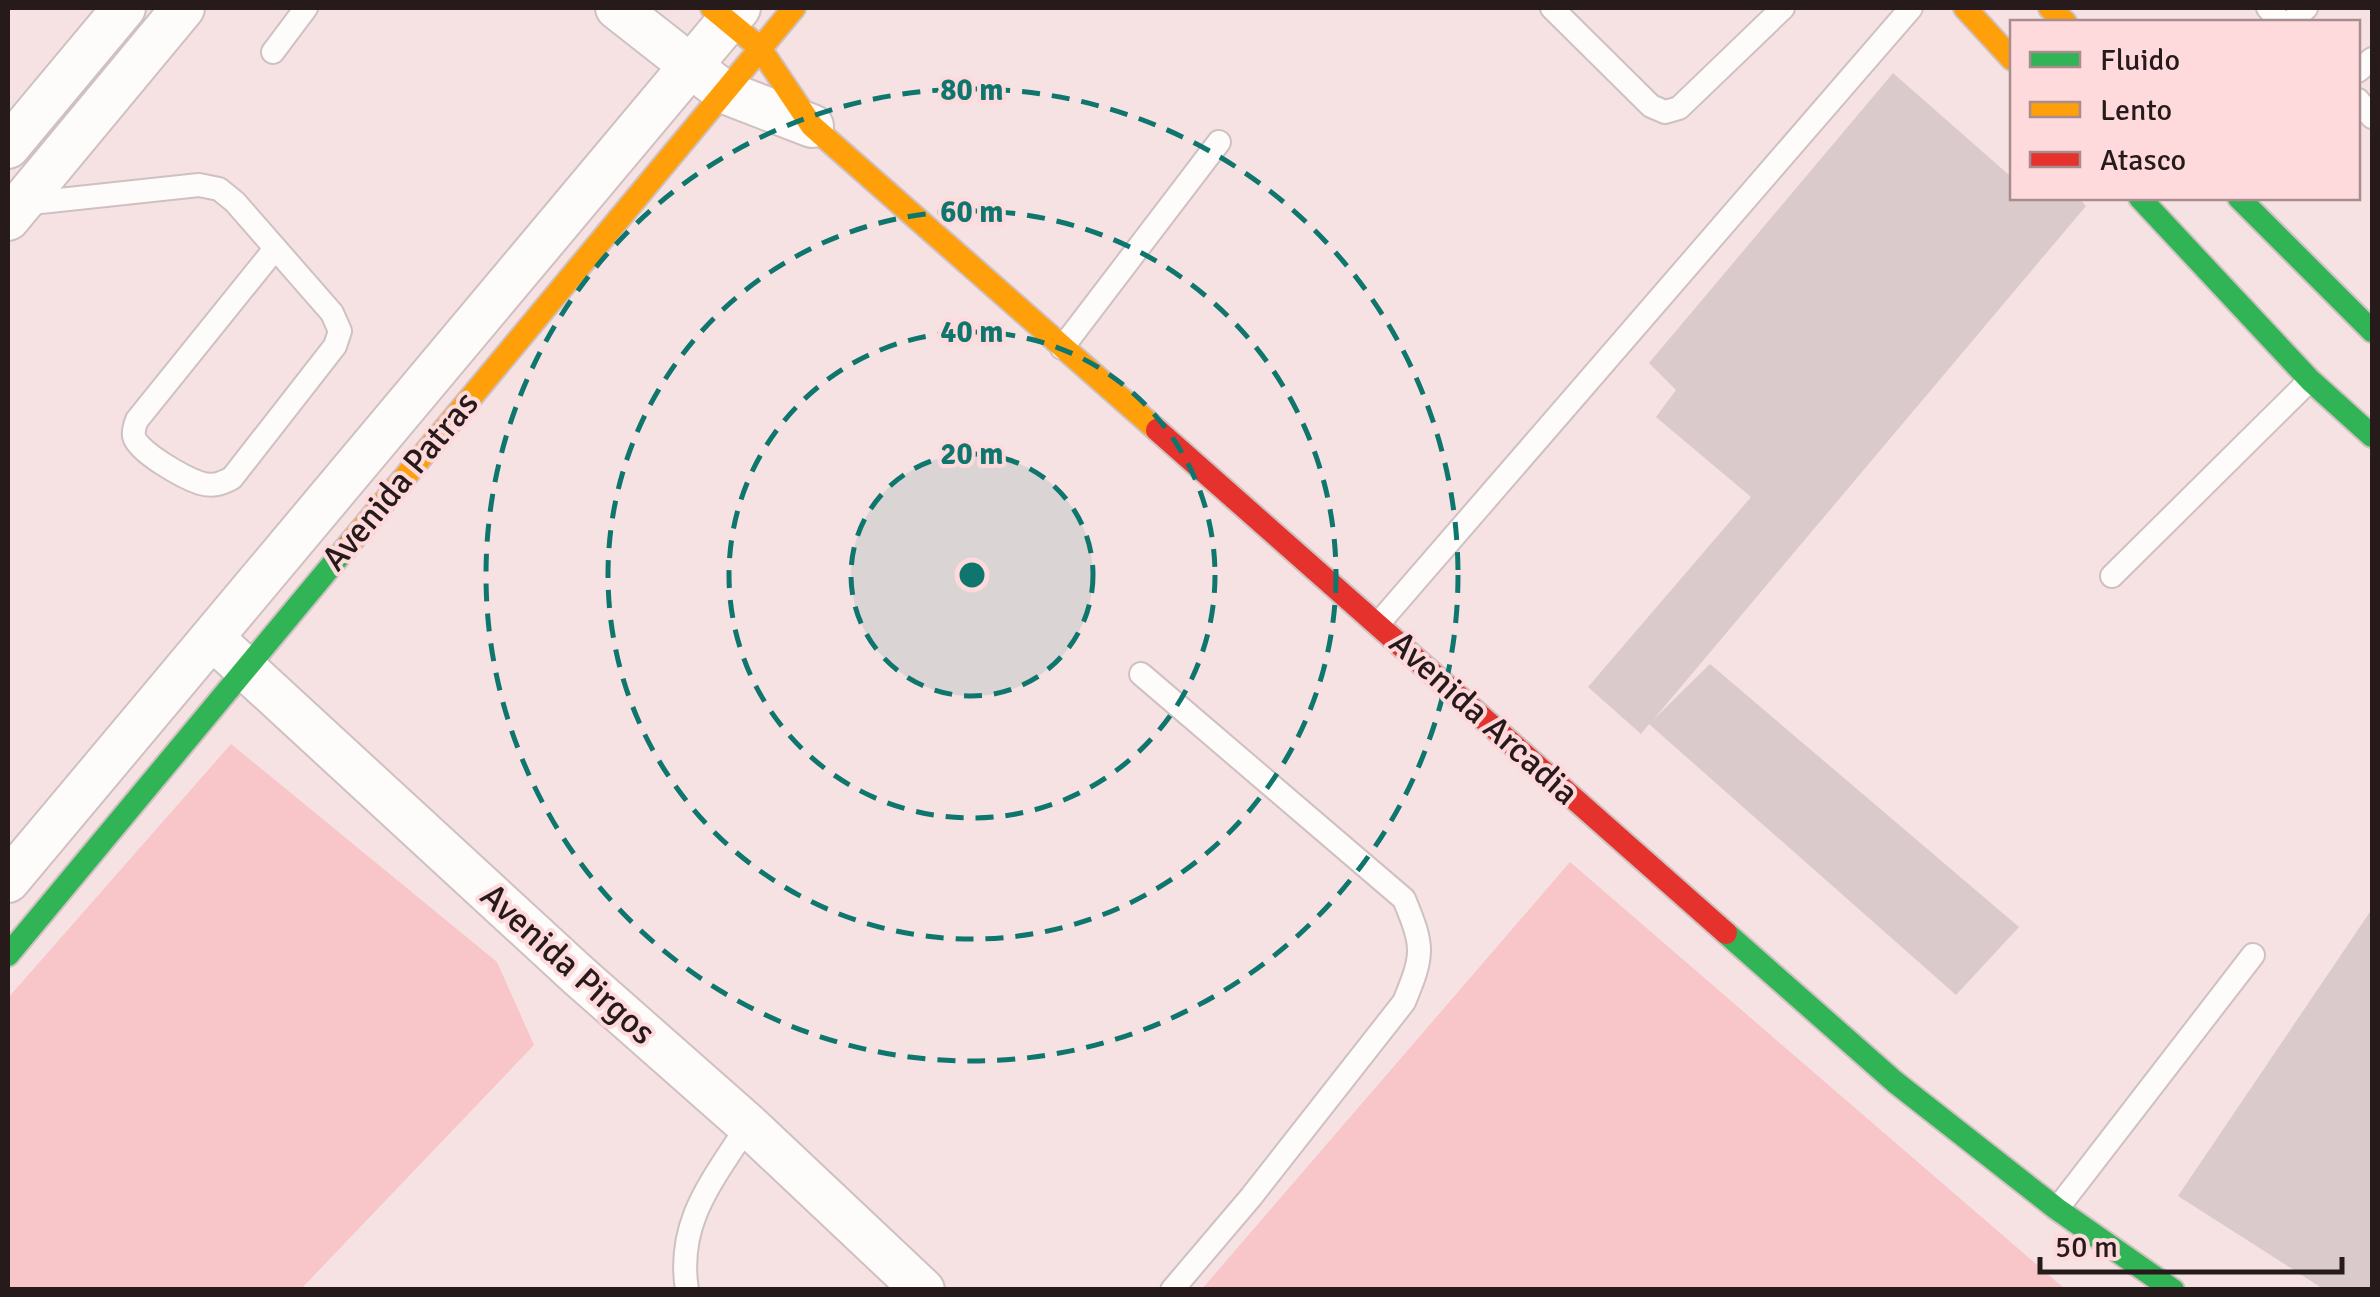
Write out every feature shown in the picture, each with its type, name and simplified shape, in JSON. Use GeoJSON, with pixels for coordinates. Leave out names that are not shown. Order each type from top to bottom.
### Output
{"type":"FeatureCollection","features":[{"type":"Feature","properties":{"kind":"street"},"geometry":{"type":"LineString","coordinates":[[8,147],[124,8]]}},
{"type":"Feature","properties":{"kind":"street"},"geometry":{"type":"LineString","coordinates":[[12,208],[183,8]]}},
{"type":"Feature","properties":{"kind":"street","name":"Avenida Arcadia"},"geometry":{"type":"LineString","coordinates":[[616,8],[724,92],[812,126]]}},
{"type":"Feature","properties":{"kind":"street","name":"Avenida Patras"},"geometry":{"type":"LineString","coordinates":[[8,881],[690,64],[735,21],[794,8]]}},
{"type":"Feature","properties":{"kind":"street"},"geometry":{"type":"LineString","coordinates":[[1964,8],[2010,57]]}},
{"type":"Feature","properties":{"kind":"street","name":"Avenida Arcadia"},"geometry":{"type":"LineString","coordinates":[[735,21],[812,126],[1062,348],[1895,1082],[2057,1208],[2172,1290]]}},
{"type":"Feature","properties":{"kind":"street","name":"Avenida Patras"},"geometry":{"type":"LineString","coordinates":[[8,956],[724,92],[735,21]]}},
{"type":"Feature","properties":{"kind":"street"},"geometry":{"type":"LineString","coordinates":[[2142,200],[2310,380],[2372,436]]}},
{"type":"Feature","properties":{"kind":"street"},"geometry":{"type":"LineString","coordinates":[[2241,200],[2372,331]]}},
{"type":"Feature","properties":{"kind":"street","name":"Avenida Pirgos"},"geometry":{"type":"LineString","coordinates":[[212,638],[578,975],[748,1125],[923,1290]]}},
{"type":"Feature","properties":{"kind":"lane"},"geometry":{"type":"LineString","coordinates":[[273,52],[306,8]]}},
{"type":"Feature","properties":{"kind":"lane"},"geometry":{"type":"LineString","coordinates":[[1552,8],[1651,106],[1665,112],[1679,108],[1783,8]]}},
{"type":"Feature","properties":{"kind":"lane"},"geometry":{"type":"LineString","coordinates":[[1378,624],[1911,8]]}},
{"type":"Feature","properties":{"kind":"lane"},"geometry":{"type":"LineString","coordinates":[[1062,348],[1219,142]]}},
{"type":"Feature","properties":{"kind":"lane"},"geometry":{"type":"LineString","coordinates":[[12,208],[199,185],[219,189],[332,313],[340,330],[335,346],[232,478],[219,485],[202,484],[146,452],[133,432],[137,420],[274,250]]}},
{"type":"Feature","properties":{"kind":"lane"},"geometry":{"type":"LineString","coordinates":[[2112,576],[2310,380]]}},
{"type":"Feature","properties":{"kind":"lane"},"geometry":{"type":"LineString","coordinates":[[1141,674],[1404,900],[1417,931],[1420,964],[1404,1002],[1172,1290]]}},
{"type":"Feature","properties":{"kind":"lane"},"geometry":{"type":"LineString","coordinates":[[2057,1208],[2252,956]]}},
{"type":"Feature","properties":{"kind":"lane"},"geometry":{"type":"LineString","coordinates":[[687,1290],[684,1274],[688,1236],[697,1204],[748,1125]]}},
{"type":"Feature","properties":{"kind":"shaded area"},"geometry":{"type":"Polygon","coordinates":[[[231,744],[497,962],[534,1045],[301,1289],[8,1289],[8,998],[231,744]]]}},
{"type":"Feature","properties":{"kind":"shaded area"},"geometry":{"type":"Polygon","coordinates":[[[1570,862],[2065,1289],[1202,1289],[1570,862]]]}},
{"type":"Feature","properties":{"kind":"building"},"geometry":{"type":"Polygon","coordinates":[[[1893,73],[2010,174],[2010,200],[2081,200],[2086,206],[1653,720],[1710,664],[2019,927],[1956,995],[1649,724],[1641,734],[1588,687],[1751,497],[1656,417],[1676,390],[1649,363],[1893,73]]]}},
{"type":"Feature","properties":{"kind":"building"},"geometry":{"type":"Polygon","coordinates":[[[2372,909],[2372,1290],[2325,1290],[2178,1196],[2372,909]]]}},
{"type":"Feature","properties":{"kind":"traffic: fast"},"geometry":{"type":"LineString","coordinates":[[2142,200],[2310,380],[2372,436]]}},
{"type":"Feature","properties":{"kind":"traffic: fast"},"geometry":{"type":"LineString","coordinates":[[2241,200],[2372,331]]}},
{"type":"Feature","properties":{"kind":"traffic: fast"},"geometry":{"type":"LineString","coordinates":[[8,955],[351,542]]}},
{"type":"Feature","properties":{"kind":"traffic: fast"},"geometry":{"type":"LineString","coordinates":[[1726,933],[1895,1082],[2057,1209],[2173,1290]]}},
{"type":"Feature","properties":{"kind":"traffic: slow"},"geometry":{"type":"LineString","coordinates":[[712,8],[759,47],[812,126],[1157,430]]}},
{"type":"Feature","properties":{"kind":"traffic: slow"},"geometry":{"type":"LineString","coordinates":[[351,542],[794,8]]}},
{"type":"Feature","properties":{"kind":"traffic: slow"},"geometry":{"type":"LineString","coordinates":[[1965,8],[2010,57]]}},
{"type":"Feature","properties":{"kind":"traffic: slow"},"geometry":{"type":"LineString","coordinates":[[2050,8],[2063,20]]}},
{"type":"Feature","properties":{"kind":"traffic: jam"},"geometry":{"type":"LineString","coordinates":[[1157,430],[1726,933]]}}]}
